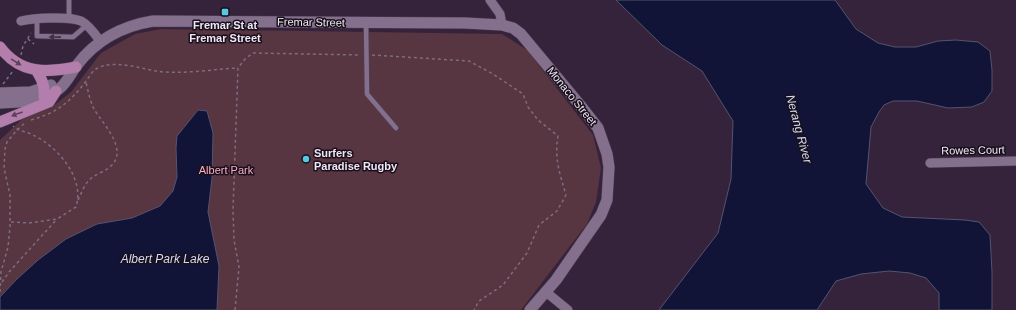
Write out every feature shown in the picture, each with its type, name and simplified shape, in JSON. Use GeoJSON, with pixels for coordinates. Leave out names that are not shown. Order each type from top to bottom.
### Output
{"type":"FeatureCollection","features":[{"type":"Feature","properties":{"kind":"main road"},"geometry":{"type":"LineString","coordinates":[[0,47],[6,55],[18,64],[36,70],[48,72],[73,70]]}},
{"type":"Feature","properties":{"kind":"main road"},"geometry":{"type":"LineString","coordinates":[[36,70],[42,80],[45,93]]}},
{"type":"Feature","properties":{"kind":"main road"},"geometry":{"type":"LineString","coordinates":[[6,123],[49,102],[56,92]]}},
{"type":"Feature","properties":{"kind":"street"},"geometry":{"type":"LineString","coordinates":[[490,0],[500,14],[502,25]]}},
{"type":"Feature","properties":{"kind":"street"},"geometry":{"type":"LineString","coordinates":[[21,21],[69,18],[81,21],[87,25],[100,42]]}},
{"type":"Feature","properties":{"kind":"street","name":"Fremar Street"},"geometry":{"type":"LineString","coordinates":[[0,90],[45,93],[56,92],[65,84],[73,70],[87,53],[100,42],[114,33],[145,22],[161,20],[502,25]]}},
{"type":"Feature","properties":{"kind":"street","name":"Monaco Street"},"geometry":{"type":"LineString","coordinates":[[502,25],[513,28],[521,34],[598,128],[610,167],[607,200],[601,215],[556,280],[530,310]]}},
{"type":"Feature","properties":{"kind":"street","name":"Fremar Street"},"geometry":{"type":"LineString","coordinates":[[0,102],[24,102],[45,93],[73,70]]}},
{"type":"Feature","properties":{"kind":"street","name":"Rowes Court"},"geometry":{"type":"LineString","coordinates":[[930,163],[1016,161]]}},
{"type":"Feature","properties":{"kind":"street"},"geometry":{"type":"LineString","coordinates":[[546,292],[568,310]]}},
{"type":"Feature","properties":{"kind":"lane"},"geometry":{"type":"LineString","coordinates":[[69,0],[69,18]]}},
{"type":"Feature","properties":{"kind":"lane"},"geometry":{"type":"LineString","coordinates":[[37,19],[37,36],[73,37],[87,25]]}},
{"type":"Feature","properties":{"kind":"lane"},"geometry":{"type":"LineString","coordinates":[[366,22],[367,94],[396,128]]}},
{"type":"Feature","properties":{"kind":"path"},"geometry":{"type":"LineString","coordinates":[[21,58],[23,46],[32,29]]}},
{"type":"Feature","properties":{"kind":"path"},"geometry":{"type":"LineString","coordinates":[[28,38],[34,44]]}},
{"type":"Feature","properties":{"kind":"path"},"geometry":{"type":"LineString","coordinates":[[235,310],[239,267],[234,240],[238,68],[245,59],[253,53],[366,55],[469,61],[493,74],[523,94],[528,107],[538,120],[558,136],[556,150],[558,165],[566,195],[557,211],[539,225],[527,253],[502,285],[479,301],[474,310]]}},
{"type":"Feature","properties":{"kind":"path"},"geometry":{"type":"LineString","coordinates":[[0,292],[1,272],[10,236],[10,195],[4,173],[4,158],[6,145],[17,130],[26,122],[47,115],[62,107],[74,96],[96,69],[113,64],[157,72],[238,68]]}},
{"type":"Feature","properties":{"kind":"path"},"geometry":{"type":"LineString","coordinates":[[0,90],[15,68]]}},
{"type":"Feature","properties":{"kind":"path"},"geometry":{"type":"LineString","coordinates":[[1,283],[9,272],[57,219],[76,207],[85,185],[92,177],[112,166],[116,157],[116,146],[113,137],[94,108],[86,81]]}},
{"type":"Feature","properties":{"kind":"path"},"geometry":{"type":"LineString","coordinates":[[6,123],[17,130],[32,134],[44,141],[58,154],[71,170],[78,200]]}},
{"type":"Feature","properties":{"kind":"path"},"geometry":{"type":"LineString","coordinates":[[10,222],[29,223],[57,219]]}},
{"type":"Feature","properties":{"kind":"green space","name":"Albert Park"},"geometry":{"type":"Polygon","coordinates":[[[161,29],[502,34],[527,50],[593,135],[601,168],[596,202],[587,224],[521,310],[0,310],[0,140],[22,119],[53,106],[71,92],[101,53],[135,34],[161,29]]]}},
{"type":"Feature","properties":{"kind":"water","name":"Nerang River"},"geometry":{"type":"Polygon","coordinates":[[[616,0],[835,0],[856,29],[878,43],[895,47],[916,47],[938,41],[956,40],[978,42],[990,51],[992,91],[984,102],[972,107],[948,108],[917,101],[893,101],[884,105],[871,127],[866,184],[883,208],[902,217],[979,222],[990,235],[992,310],[939,310],[939,293],[926,278],[910,273],[889,271],[861,274],[836,281],[817,310],[659,310],[718,233],[731,179],[733,121],[702,71],[662,45],[616,0]]]}},
{"type":"Feature","properties":{"kind":"water","name":"Albert Park Lake"},"geometry":{"type":"Polygon","coordinates":[[[198,110],[207,111],[213,133],[212,178],[208,212],[219,266],[217,310],[0,310],[0,297],[38,260],[66,239],[97,224],[132,218],[160,206],[173,191],[177,177],[177,136],[198,110]]]}},
{"type":"Feature","properties":{"kind":"place","name":"Fremar St at Fremar Street"},"geometry":{"type":"Point","coordinates":[225,12]}},
{"type":"Feature","properties":{"kind":"place","name":"Surfers Paradise Rugby"},"geometry":{"type":"Point","coordinates":[306,159]}}]}
